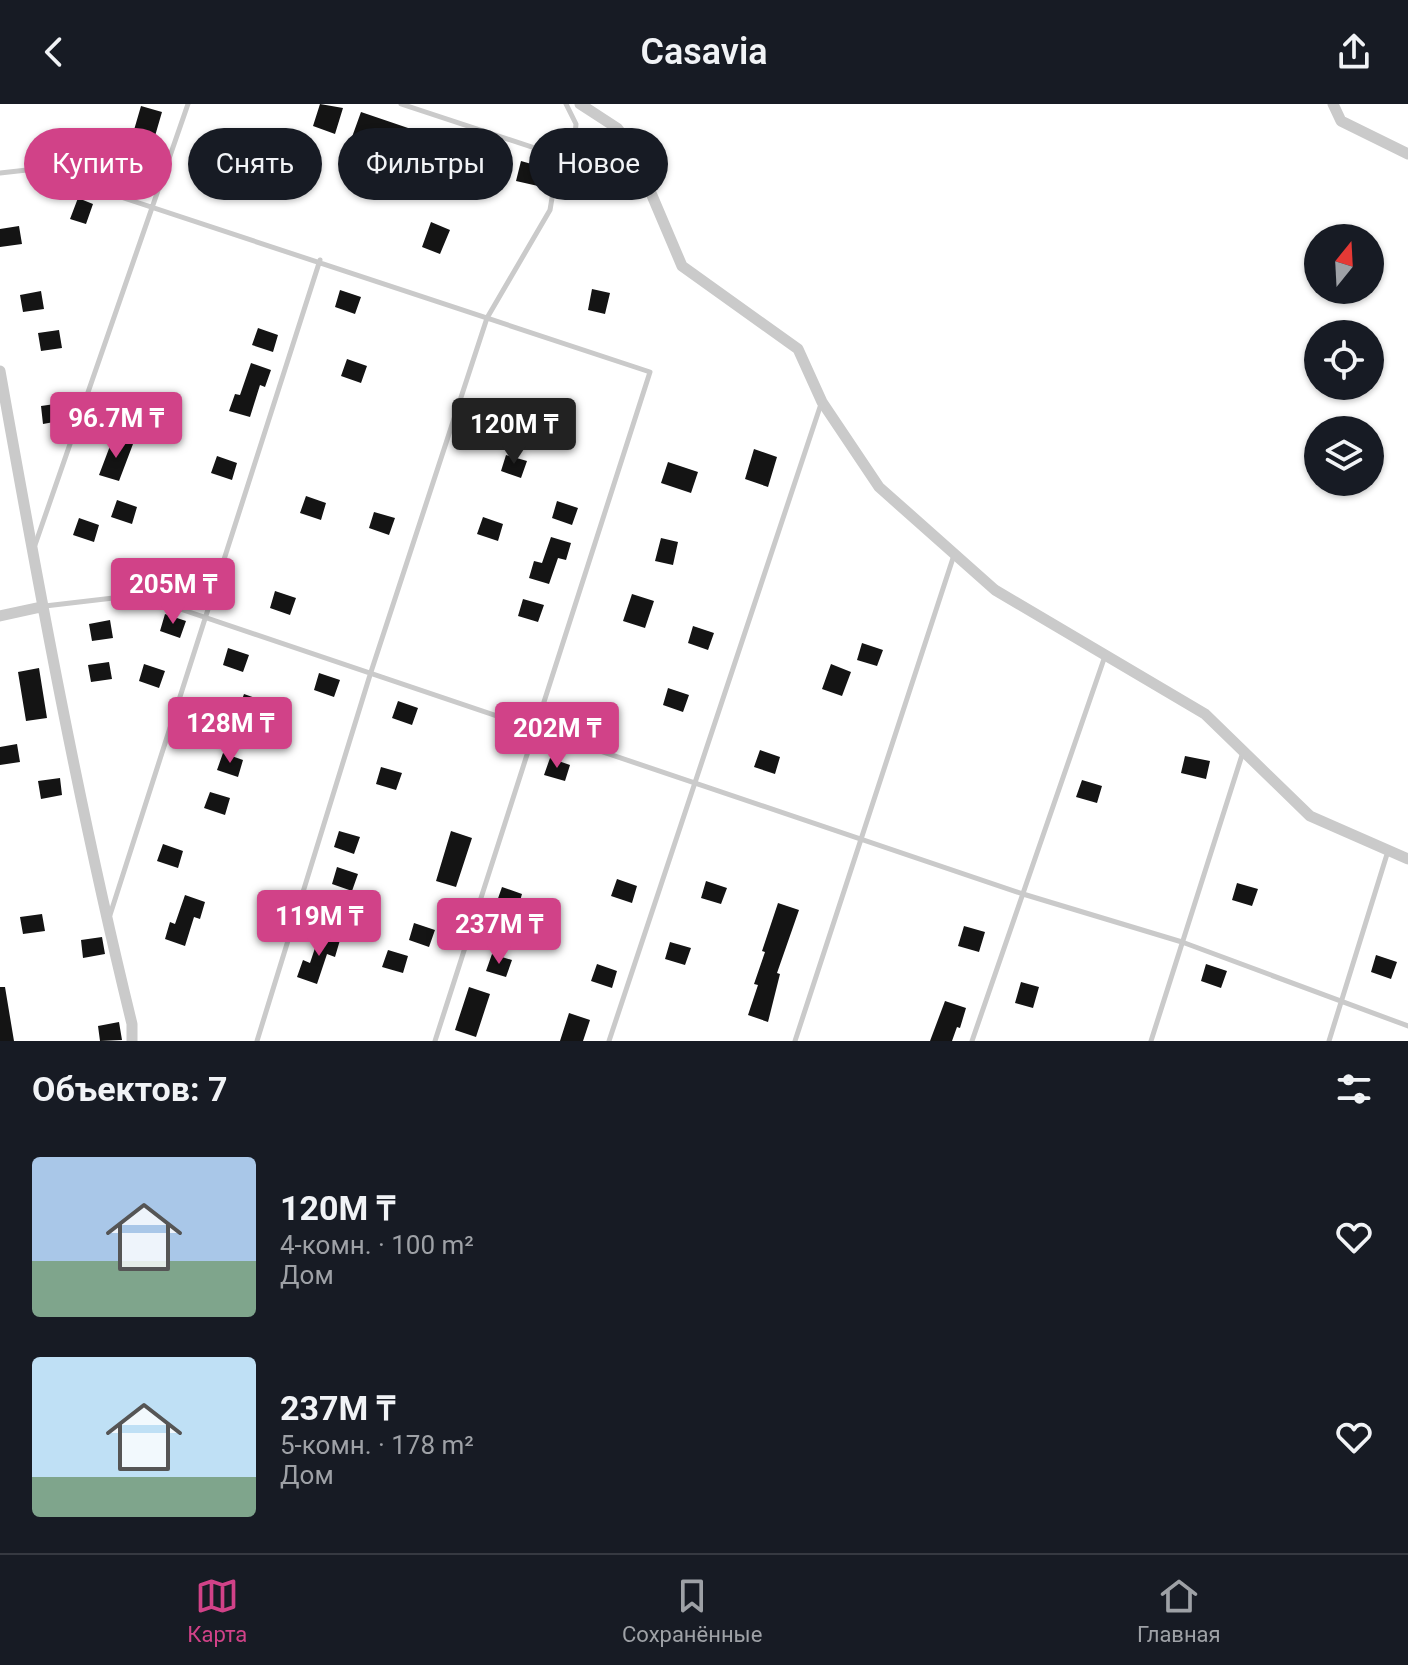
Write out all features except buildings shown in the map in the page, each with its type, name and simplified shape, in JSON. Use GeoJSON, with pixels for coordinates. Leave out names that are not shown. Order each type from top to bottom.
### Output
{"type":"FeatureCollection","features":[{"type":"Feature","properties":{"kind":"street"},"geometry":{"type":"LineString","coordinates":[[580,104],[617,128],[631,146],[682,266],[798,349],[822,402],[879,487],[995,590],[1205,714],[1310,816],[1389,848],[1408,859]]}},
{"type":"Feature","properties":{"kind":"street"},"geometry":{"type":"LineString","coordinates":[[1333,104],[1341,121],[1408,154]]}},
{"type":"Feature","properties":{"kind":"street"},"geometry":{"type":"LineString","coordinates":[[0,371],[41,607],[132,1024],[132,1041]]}},
{"type":"Feature","properties":{"kind":"street"},"geometry":{"type":"LineString","coordinates":[[0,616],[41,607]]}},
{"type":"Feature","properties":{"kind":"lane"},"geometry":{"type":"LineString","coordinates":[[32,553],[188,104]]}},
{"type":"Feature","properties":{"kind":"lane"},"geometry":{"type":"LineString","coordinates":[[401,104],[529,146]]}},
{"type":"Feature","properties":{"kind":"lane"},"geometry":{"type":"LineString","coordinates":[[566,104],[576,128]]}},
{"type":"Feature","properties":{"kind":"lane"},"geometry":{"type":"LineString","coordinates":[[0,173],[36,169],[151,209],[320,260],[650,372],[435,1041]]}},
{"type":"Feature","properties":{"kind":"lane"},"geometry":{"type":"LineString","coordinates":[[257,1041],[370,675],[487,318],[550,210],[552,200]]}},
{"type":"Feature","properties":{"kind":"lane"},"geometry":{"type":"LineString","coordinates":[[108,923],[320,260]]}},
{"type":"Feature","properties":{"kind":"lane"},"geometry":{"type":"LineString","coordinates":[[609,1041],[822,402]]}},
{"type":"Feature","properties":{"kind":"lane"},"geometry":{"type":"LineString","coordinates":[[795,1041],[955,552]]}},
{"type":"Feature","properties":{"kind":"lane"},"geometry":{"type":"LineString","coordinates":[[41,607],[139,595],[370,675],[694,780],[1023,894],[1182,942],[1408,1026]]}},
{"type":"Feature","properties":{"kind":"lane"},"geometry":{"type":"LineString","coordinates":[[972,1041],[1105,655]]}},
{"type":"Feature","properties":{"kind":"lane"},"geometry":{"type":"LineString","coordinates":[[1151,1041],[1243,751]]}},
{"type":"Feature","properties":{"kind":"lane"},"geometry":{"type":"LineString","coordinates":[[1329,1041],[1389,848]]}}]}
